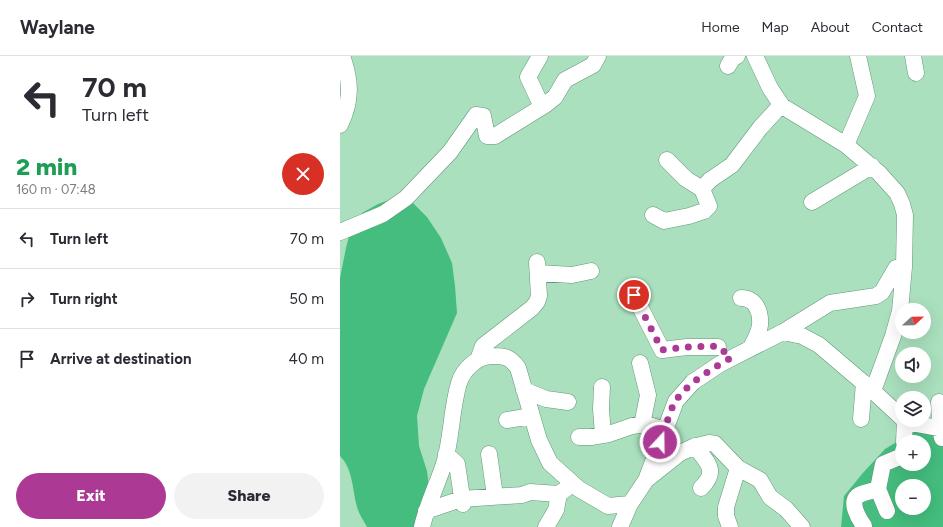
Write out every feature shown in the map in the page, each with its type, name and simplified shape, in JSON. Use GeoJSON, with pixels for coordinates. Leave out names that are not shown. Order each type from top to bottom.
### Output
{"type":"FeatureCollection","features":[{"type":"Feature","properties":{"kind":"street"},"geometry":{"type":"LineString","coordinates":[[340,125],[349,101],[348,73],[342,56]]}},
{"type":"Feature","properties":{"kind":"street"},"geometry":{"type":"LineString","coordinates":[[540,56],[528,77],[542,107]]}},
{"type":"Feature","properties":{"kind":"street"},"geometry":{"type":"LineString","coordinates":[[340,232],[383,214],[406,198],[450,152],[476,115],[483,116],[488,136],[495,136],[542,107],[555,97],[565,80],[593,65],[598,56]]}},
{"type":"Feature","properties":{"kind":"street"},"geometry":{"type":"LineString","coordinates":[[756,56],[770,88],[781,105],[799,118],[820,128],[846,145],[872,166],[897,193],[902,204],[905,216],[904,267],[900,311],[893,336],[869,387],[861,419]]}},
{"type":"Feature","properties":{"kind":"street"},"geometry":{"type":"LineString","coordinates":[[846,145],[867,96],[858,56]]}},
{"type":"Feature","properties":{"kind":"street"},"geometry":{"type":"LineString","coordinates":[[702,189],[710,180],[732,165],[760,128],[781,105]]}},
{"type":"Feature","properties":{"kind":"street"},"geometry":{"type":"LineString","coordinates":[[657,220],[664,221],[689,216],[706,216],[709,206],[702,189],[686,179],[666,160]]}},
{"type":"Feature","properties":{"kind":"street"},"geometry":{"type":"LineString","coordinates":[[812,202],[872,166]]}},
{"type":"Feature","properties":{"kind":"street"},"geometry":{"type":"LineString","coordinates":[[478,360],[483,346],[532,308],[537,302],[539,296],[537,267],[572,275],[591,271]]}},
{"type":"Feature","properties":{"kind":"street"},"geometry":{"type":"LineString","coordinates":[[620,527],[646,480],[676,402],[693,382],[720,364],[783,332],[830,303],[876,296],[882,292],[896,268],[904,267]]}},
{"type":"Feature","properties":{"kind":"street"},"geometry":{"type":"LineString","coordinates":[[634,295],[648,312],[662,350],[716,344],[731,358]]}},
{"type":"Feature","properties":{"kind":"street"},"geometry":{"type":"LineString","coordinates":[[741,298],[747,298],[752,301],[756,305],[760,314],[760,326],[750,349]]}},
{"type":"Feature","properties":{"kind":"street"},"geometry":{"type":"LineString","coordinates":[[783,332],[802,336],[819,345],[895,411]]}},
{"type":"Feature","properties":{"kind":"street"},"geometry":{"type":"LineString","coordinates":[[497,335],[518,368],[539,440],[550,462],[579,489],[608,506],[631,507]]}},
{"type":"Feature","properties":{"kind":"street"},"geometry":{"type":"LineString","coordinates":[[422,527],[426,511],[444,463],[459,382],[468,368],[478,360],[488,356],[503,356],[512,359]]}},
{"type":"Feature","properties":{"kind":"street"},"geometry":{"type":"LineString","coordinates":[[640,363],[648,395],[642,425]]}},
{"type":"Feature","properties":{"kind":"street"},"geometry":{"type":"LineString","coordinates":[[602,387],[601,409],[603,435]]}},
{"type":"Feature","properties":{"kind":"street"},"geometry":{"type":"LineString","coordinates":[[524,390],[546,398],[568,402]]}},
{"type":"Feature","properties":{"kind":"street"},"geometry":{"type":"LineString","coordinates":[[922,427],[942,433],[939,402]]}},
{"type":"Feature","properties":{"kind":"street"},"geometry":{"type":"LineString","coordinates":[[508,420],[532,416]]}},
{"type":"Feature","properties":{"kind":"street"},"geometry":{"type":"LineString","coordinates":[[579,437],[603,435],[645,424],[665,430]]}},
{"type":"Feature","properties":{"kind":"street"},"geometry":{"type":"LineString","coordinates":[[646,480],[680,453],[695,446],[709,443],[715,444],[738,468],[760,480],[770,497],[786,509],[802,527]]}},
{"type":"Feature","properties":{"kind":"street"},"geometry":{"type":"LineString","coordinates":[[695,446],[710,466],[711,473],[709,481],[701,488]]}},
{"type":"Feature","properties":{"kind":"street"},"geometry":{"type":"LineString","coordinates":[[446,454],[457,464],[462,501]]}},
{"type":"Feature","properties":{"kind":"street"},"geometry":{"type":"LineString","coordinates":[[489,454],[495,496]]}},
{"type":"Feature","properties":{"kind":"street"},"geometry":{"type":"LineString","coordinates":[[887,511],[878,489],[883,464],[895,459]]}},
{"type":"Feature","properties":{"kind":"street"},"geometry":{"type":"LineString","coordinates":[[730,527],[726,516],[726,507],[738,468]]}},
{"type":"Feature","properties":{"kind":"street"},"geometry":{"type":"LineString","coordinates":[[546,527],[556,510],[559,494],[573,483]]}},
{"type":"Feature","properties":{"kind":"street"},"geometry":{"type":"LineString","coordinates":[[864,526],[858,518],[855,509],[855,500],[858,495],[878,489]]}},
{"type":"Feature","properties":{"kind":"street"},"geometry":{"type":"LineString","coordinates":[[426,511],[462,501],[495,496],[530,492],[559,494]]}},
{"type":"Feature","properties":{"kind":"street"},"geometry":{"type":"LineString","coordinates":[[631,507],[635,527]]}},
{"type":"Feature","properties":{"kind":"green space"},"geometry":{"type":"Polygon","coordinates":[[[397,197],[413,203],[427,217],[441,238],[452,263],[457,313],[424,389],[417,416],[419,446],[427,471],[431,505],[426,527],[367,527],[358,510],[348,468],[340,456],[340,278],[351,228],[362,213],[378,204],[397,197]]]}},
{"type":"Feature","properties":{"kind":"green space"},"geometry":{"type":"Polygon","coordinates":[[[943,406],[943,527],[841,527],[844,496],[885,449],[895,443],[895,471],[931,471],[931,435],[909,435],[921,427],[931,427],[931,420],[943,406]]]}},
{"type":"Feature","properties":{"kind":"route"},"geometry":{"type":"LineString","coordinates":[[634,295],[662,350],[687,347],[718,346],[731,358],[693,382],[676,402],[660,442]]}}]}
